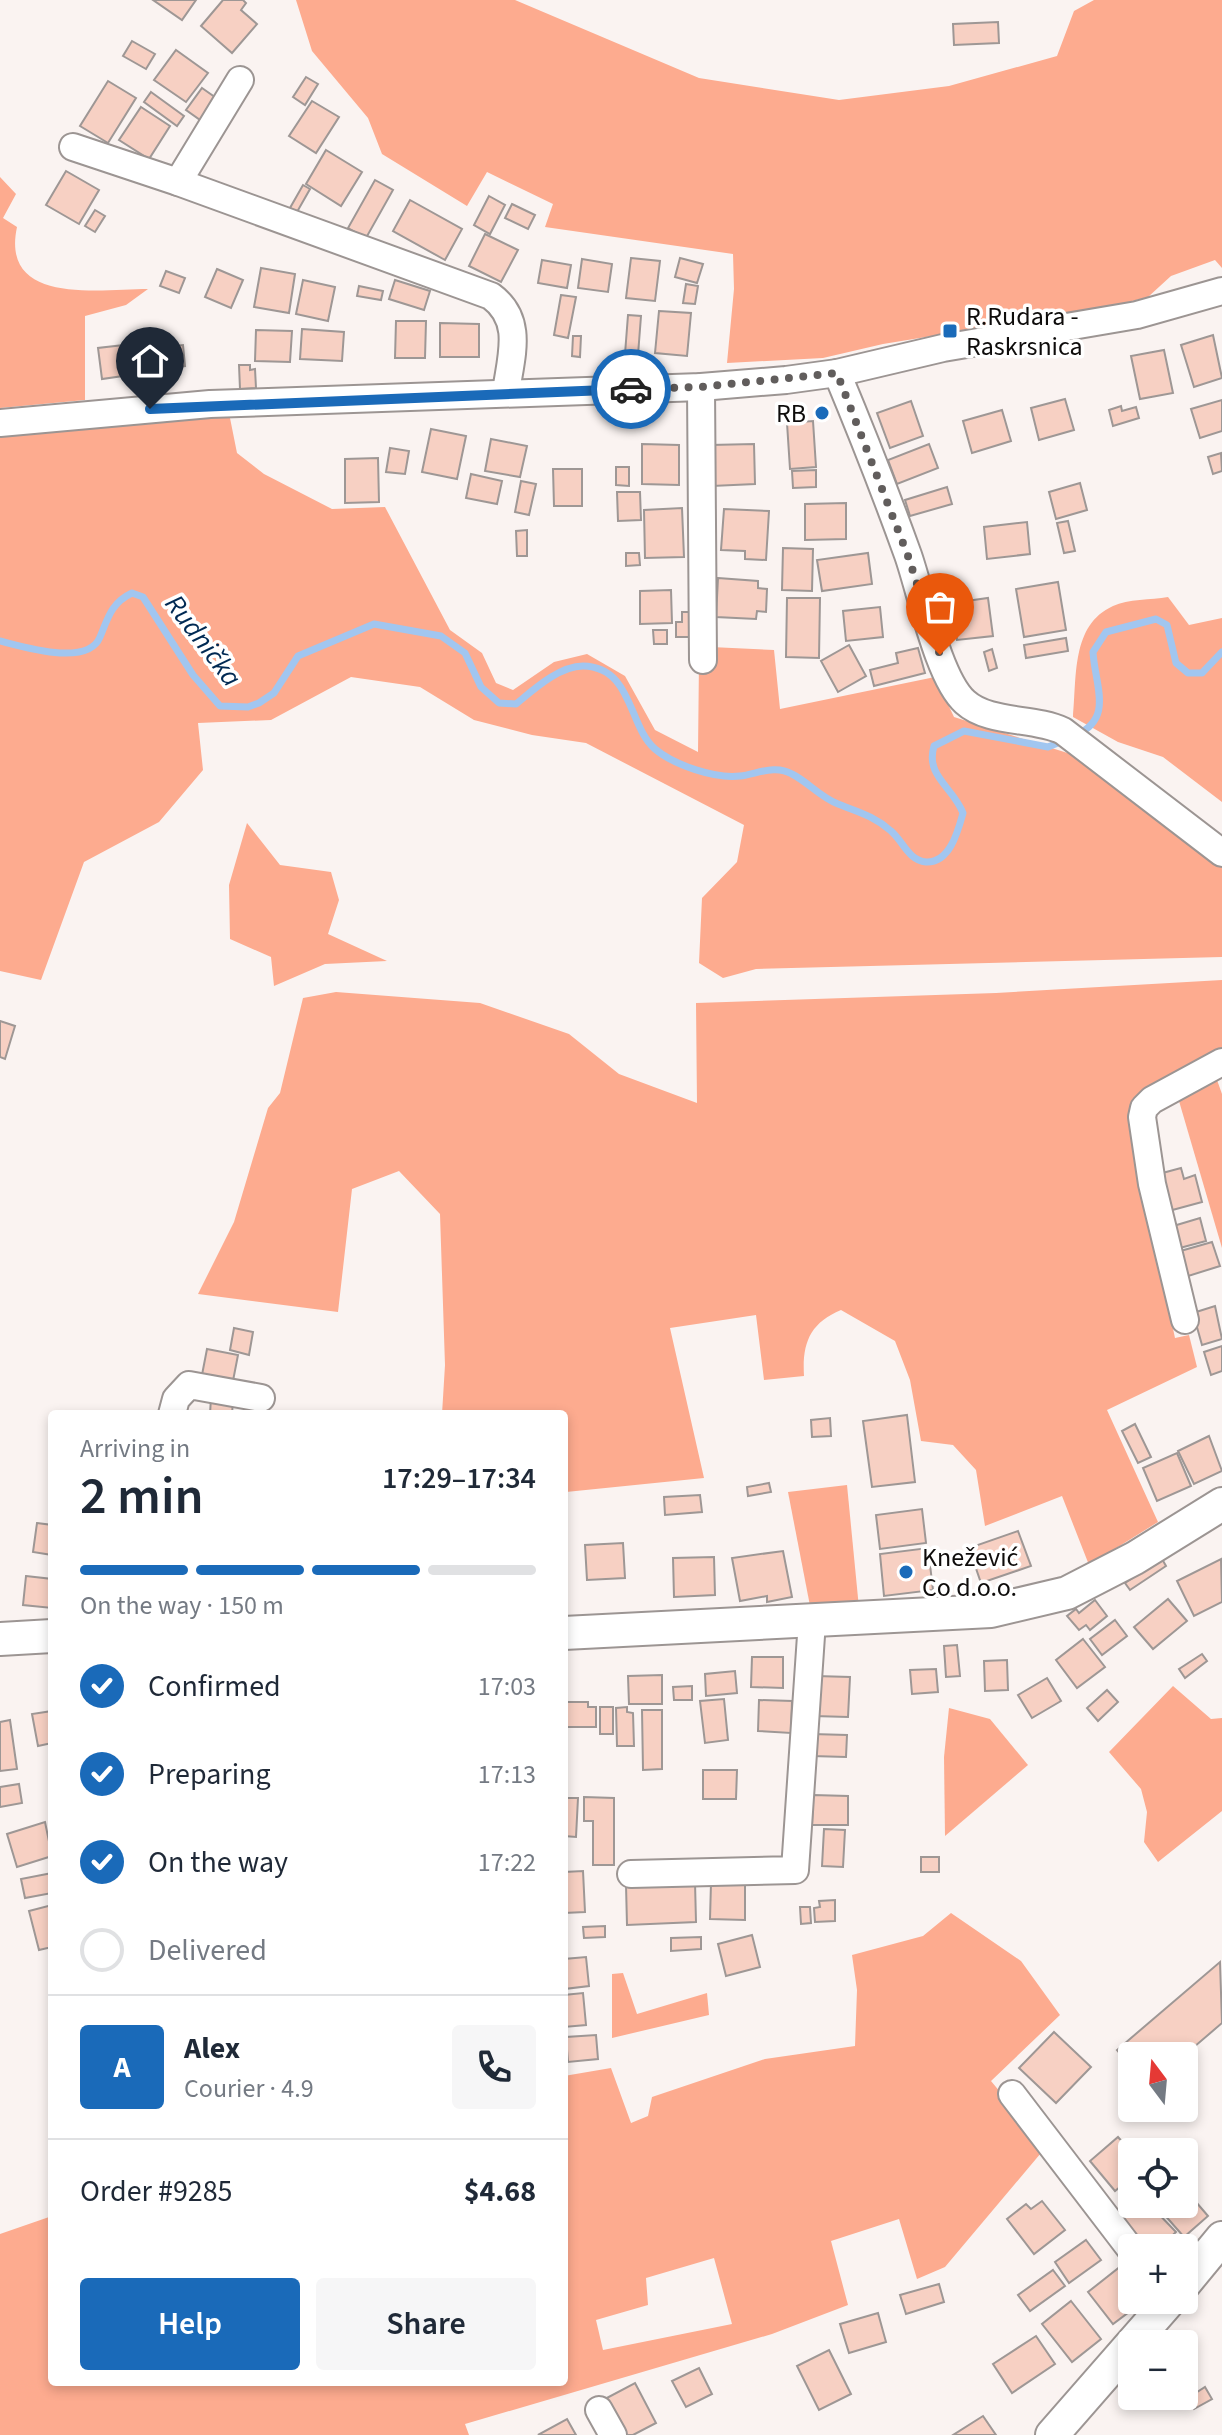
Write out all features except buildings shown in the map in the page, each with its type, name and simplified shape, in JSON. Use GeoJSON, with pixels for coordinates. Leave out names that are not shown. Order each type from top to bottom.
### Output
{"type":"FeatureCollection","features":[{"type":"Feature","properties":{"kind":"street"},"geometry":{"type":"LineString","coordinates":[[178,182],[240,80]]}},
{"type":"Feature","properties":{"kind":"street"},"geometry":{"type":"LineString","coordinates":[[73,147],[491,296],[506,308],[513,323],[506,392]]}},
{"type":"Feature","properties":{"kind":"street"},"geometry":{"type":"LineString","coordinates":[[0,423],[210,404],[701,387],[837,373],[943,348],[1137,315],[1222,291]]}},
{"type":"Feature","properties":{"kind":"street"},"geometry":{"type":"LineString","coordinates":[[837,373],[908,556],[952,687],[972,707],[1041,721],[1063,731],[1222,853]]}},
{"type":"Feature","properties":{"kind":"street"},"geometry":{"type":"LineString","coordinates":[[701,387],[703,660]]}},
{"type":"Feature","properties":{"kind":"street"},"geometry":{"type":"LineString","coordinates":[[1185,1320],[1152,1184],[1142,1117],[1144,1108],[1152,1100],[1222,1062]]}},
{"type":"Feature","properties":{"kind":"street"},"geometry":{"type":"LineString","coordinates":[[173,1410],[176,1399],[189,1385],[261,1398]]}},
{"type":"Feature","properties":{"kind":"street"},"geometry":{"type":"LineString","coordinates":[[568,1633],[947,1616],[991,1611],[1067,1593],[1135,1558],[1222,1504]]}},
{"type":"Feature","properties":{"kind":"street"},"geometry":{"type":"LineString","coordinates":[[631,1874],[795,1870],[812,1621]]}},
{"type":"Feature","properties":{"kind":"street"},"geometry":{"type":"LineString","coordinates":[[0,1639],[48,1636]]}},
{"type":"Feature","properties":{"kind":"street"},"geometry":{"type":"LineString","coordinates":[[1012,2094],[1119,2234]]}},
{"type":"Feature","properties":{"kind":"street"},"geometry":{"type":"LineString","coordinates":[[1198,2267],[1222,2238]]}},
{"type":"Feature","properties":{"kind":"street"},"geometry":{"type":"LineString","coordinates":[[1052,2435],[1158,2314]]}},
{"type":"Feature","properties":{"kind":"street"},"geometry":{"type":"LineString","coordinates":[[599,2410],[613,2435]]}},
{"type":"Feature","properties":{"kind":"shaded area"},"geometry":{"type":"Polygon","coordinates":[[[296,0],[515,0],[699,78],[839,100],[949,86],[1057,56],[1074,11],[1094,0],[1222,0],[1222,268],[1215,260],[1171,276],[1148,297],[1105,308],[883,344],[823,358],[727,363],[734,289],[733,254],[545,227],[553,204],[487,172],[467,206],[382,154],[368,118],[312,51],[296,0]]]}},
{"type":"Feature","properties":{"kind":"shaded area"},"geometry":{"type":"Polygon","coordinates":[[[0,177],[16,194],[3,218],[17,227],[16,252],[24,270],[38,281],[58,288],[81,290],[148,289],[126,305],[85,316],[85,400],[0,408],[0,177]]]}},
{"type":"Feature","properties":{"kind":"shaded area"},"geometry":{"type":"Polygon","coordinates":[[[229,413],[237,453],[264,474],[332,509],[385,507],[450,630],[482,653],[496,683],[513,690],[554,662],[587,654],[625,676],[655,730],[698,752],[699,660],[711,647],[774,650],[780,709],[935,677],[954,717],[1077,756],[1222,868],[1222,957],[756,969],[723,978],[699,963],[702,898],[737,862],[744,825],[586,743],[532,735],[474,720],[420,687],[351,677],[271,720],[198,723],[203,770],[159,822],[84,862],[41,980],[0,971],[0,437],[229,413]]]}},
{"type":"Feature","properties":{"kind":"shaded area"},"geometry":{"type":"Polygon","coordinates":[[[1168,597],[1189,625],[1222,618],[1222,802],[1163,757],[1118,742],[1073,717],[1076,669],[1083,639],[1090,626],[1113,606],[1168,597]]]}},
{"type":"Feature","properties":{"kind":"shaded area"},"geometry":{"type":"Polygon","coordinates":[[[247,823],[280,865],[331,872],[339,900],[328,934],[387,961],[325,964],[274,986],[271,957],[230,939],[229,885],[247,823]]]}},
{"type":"Feature","properties":{"kind":"shaded area"},"geometry":{"type":"Polygon","coordinates":[[[1222,980],[1222,1048],[1150,1089],[1136,1155],[1175,1338],[1189,1335],[1197,1367],[1107,1410],[1158,1522],[1089,1565],[1062,1496],[985,1526],[976,1470],[953,1445],[921,1441],[910,1380],[895,1341],[841,1310],[822,1321],[810,1336],[804,1376],[764,1380],[756,1315],[670,1328],[704,1478],[568,1492],[568,1410],[442,1410],[445,1365],[440,1214],[399,1171],[352,1189],[338,1312],[198,1294],[234,1222],[268,1108],[280,1093],[303,998],[336,992],[480,1003],[569,1034],[619,1074],[697,1103],[696,1003],[996,993],[1222,980]]]}},
{"type":"Feature","properties":{"kind":"shaded area"},"geometry":{"type":"Polygon","coordinates":[[[1217,1080],[1222,1094],[1222,1248],[1179,1101],[1217,1080]]]}},
{"type":"Feature","properties":{"kind":"shaded area"},"geometry":{"type":"Polygon","coordinates":[[[847,1485],[859,1608],[811,1611],[788,1492],[847,1485]]]}},
{"type":"Feature","properties":{"kind":"shaded area"},"geometry":{"type":"Polygon","coordinates":[[[1173,1686],[1211,1719],[1222,1718],[1222,1811],[1158,1862],[1144,1842],[1147,1812],[1141,1789],[1109,1752],[1173,1686]]]}},
{"type":"Feature","properties":{"kind":"shaded area"},"geometry":{"type":"Polygon","coordinates":[[[949,1708],[990,1719],[1028,1765],[945,1836],[944,1757],[949,1708]]]}},
{"type":"Feature","properties":{"kind":"shaded area"},"geometry":{"type":"Polygon","coordinates":[[[951,1913],[1021,1961],[1060,2015],[991,2081],[1046,2147],[945,2267],[917,2279],[899,2219],[831,2241],[848,2305],[772,2334],[465,2424],[469,2435],[0,2435],[0,2234],[48,2217],[48,2386],[568,2386],[568,2075],[611,2068],[631,2123],[648,2116],[652,2097],[765,2059],[855,2046],[857,1990],[852,1955],[923,1936],[951,1913]],[[714,2258],[646,2278],[648,2305],[596,2320],[603,2350],[732,2324],[714,2258]]]}},
{"type":"Feature","properties":{"kind":"shaded area"},"geometry":{"type":"Polygon","coordinates":[[[623,1973],[637,2014],[707,1993],[709,2015],[612,2038],[612,1974],[623,1973]]]}},
{"type":"Feature","properties":{"kind":"waterway","name":"Rudnička"},"geometry":{"type":"LineString","coordinates":[[0,641],[54,652],[83,651],[93,646],[100,637],[115,606],[132,593],[143,597],[193,675],[220,706],[248,707],[259,703],[274,693],[298,656],[374,624],[441,636],[465,653],[481,687],[499,703],[516,704],[565,670],[583,666],[599,669],[612,676],[621,687],[646,739],[663,755],[695,770],[719,775],[786,771],[832,801],[885,826],[910,854],[926,862],[934,861],[947,852],[963,813],[933,765],[934,746],[964,731],[1048,747],[1065,740]]}},
{"type":"Feature","properties":{"kind":"waterway","name":"Rudnička"},"geometry":{"type":"LineString","coordinates":[[1076,735],[1088,728],[1099,710],[1093,652],[1106,632],[1156,619],[1167,625],[1176,663],[1188,673],[1202,673],[1222,652]]}},
{"type":"Feature","properties":{"kind":"way so far"},"geometry":{"type":"LineString","coordinates":[[631,389],[701,387],[837,373],[908,556],[940,655]]}},
{"type":"Feature","properties":{"kind":"place","name":"R.Rudara - Raskrsnica"},"geometry":{"type":"Point","coordinates":[950,331]}},
{"type":"Feature","properties":{"kind":"place","name":"RB"},"geometry":{"type":"Point","coordinates":[822,413]}},
{"type":"Feature","properties":{"kind":"place","name":"Knežević Co d.o.o."},"geometry":{"type":"Point","coordinates":[906,1572]}},
{"type":"Feature","properties":{"kind":"route"},"geometry":{"type":"LineString","coordinates":[[150,409],[631,389]]}}]}
